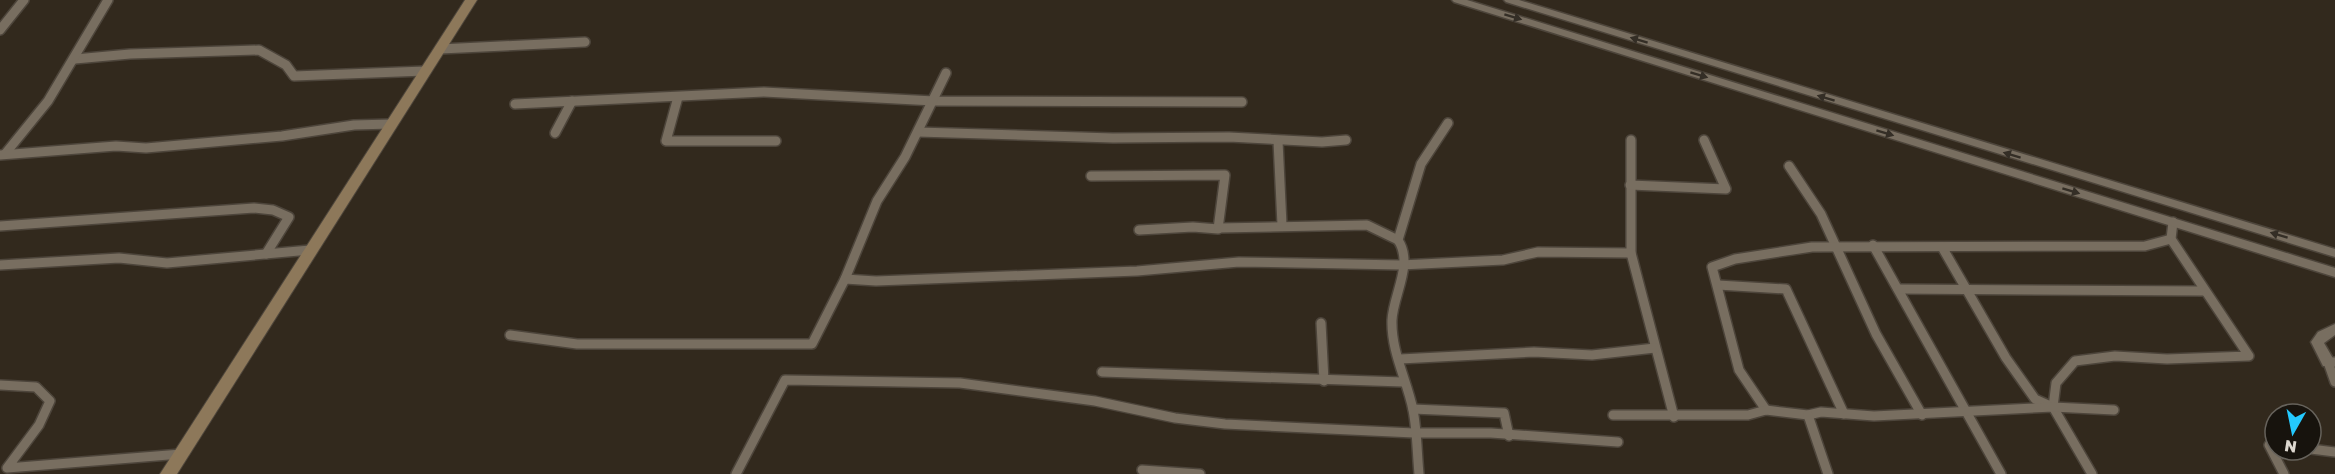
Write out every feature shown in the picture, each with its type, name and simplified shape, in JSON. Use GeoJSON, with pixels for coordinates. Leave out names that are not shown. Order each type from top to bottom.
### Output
{"type":"FeatureCollection","features":[{"type":"Feature","properties":{"kind":"main road"},"geometry":{"type":"LineString","coordinates":[[168,474],[471,0]]}},
{"type":"Feature","properties":{"kind":"street"},"geometry":{"type":"LineString","coordinates":[[0,30],[24,0]]}},
{"type":"Feature","properties":{"kind":"street"},"geometry":{"type":"LineString","coordinates":[[2,154],[48,101],[108,0]]}},
{"type":"Feature","properties":{"kind":"street"},"geometry":{"type":"LineString","coordinates":[[1457,0],[2335,273]]}},
{"type":"Feature","properties":{"kind":"street"},"geometry":{"type":"LineString","coordinates":[[1509,0],[2335,253]]}},
{"type":"Feature","properties":{"kind":"street"},"geometry":{"type":"LineString","coordinates":[[440,49],[585,42]]}},
{"type":"Feature","properties":{"kind":"street"},"geometry":{"type":"LineString","coordinates":[[75,59],[130,54],[259,50],[286,65],[294,76],[425,71]]}},
{"type":"Feature","properties":{"kind":"street"},"geometry":{"type":"LineString","coordinates":[[510,335],[577,344],[813,344],[845,279],[877,201],[918,132],[946,73]]}},
{"type":"Feature","properties":{"kind":"street"},"geometry":{"type":"LineString","coordinates":[[515,104],[764,92],[934,100],[1242,102]]}},
{"type":"Feature","properties":{"kind":"street"},"geometry":{"type":"LineString","coordinates":[[678,97],[666,141],[776,141]]}},
{"type":"Feature","properties":{"kind":"street"},"geometry":{"type":"LineString","coordinates":[[555,133],[572,101]]}},
{"type":"Feature","properties":{"kind":"street"},"geometry":{"type":"LineString","coordinates":[[1398,240],[1421,164],[1448,123]]}},
{"type":"Feature","properties":{"kind":"street"},"geometry":{"type":"LineString","coordinates":[[2,154],[116,146],[146,148],[282,136],[354,125],[391,124]]}},
{"type":"Feature","properties":{"kind":"street"},"geometry":{"type":"LineString","coordinates":[[918,132],[1278,141],[1346,140]]}},
{"type":"Feature","properties":{"kind":"street"},"geometry":{"type":"LineString","coordinates":[[1631,140],[1631,253],[1674,417]]}},
{"type":"Feature","properties":{"kind":"street"},"geometry":{"type":"LineString","coordinates":[[1630,184],[1726,189],[1704,140]]}},
{"type":"Feature","properties":{"kind":"street"},"geometry":{"type":"LineString","coordinates":[[1278,141],[1282,225]]}},
{"type":"Feature","properties":{"kind":"street"},"geometry":{"type":"LineString","coordinates":[[1789,166],[1821,214],[1876,334],[1922,415]]}},
{"type":"Feature","properties":{"kind":"street"},"geometry":{"type":"LineString","coordinates":[[1091,176],[1225,175],[1219,228]]}},
{"type":"Feature","properties":{"kind":"street"},"geometry":{"type":"LineString","coordinates":[[2111,203],[2114,185]]}},
{"type":"Feature","properties":{"kind":"street"},"geometry":{"type":"LineString","coordinates":[[0,226],[254,208],[273,210],[289,217],[266,254]]}},
{"type":"Feature","properties":{"kind":"street"},"geometry":{"type":"LineString","coordinates":[[2053,407],[2056,383],[2075,361],[2115,356],[2168,359],[2249,356],[2171,239],[2173,222]]}},
{"type":"Feature","properties":{"kind":"street"},"geometry":{"type":"LineString","coordinates":[[1139,230],[1265,228],[1282,225],[1367,225],[1398,240],[1402,246],[1402,273],[1392,317],[1392,333],[1400,359],[1403,382],[1413,409],[1419,474]]}},
{"type":"Feature","properties":{"kind":"street"},"geometry":{"type":"LineString","coordinates":[[1766,410],[1739,370],[1712,267],[1735,259],[1812,247],[1873,245],[2145,246],[2171,239]]}},
{"type":"Feature","properties":{"kind":"street"},"geometry":{"type":"LineString","coordinates":[[1873,245],[1932,355],[1968,412],[2001,474]]}},
{"type":"Feature","properties":{"kind":"street"},"geometry":{"type":"LineString","coordinates":[[1942,247],[1968,288],[2006,358],[2035,399],[2053,407],[2092,474]]}},
{"type":"Feature","properties":{"kind":"street"},"geometry":{"type":"LineString","coordinates":[[0,265],[119,258],[167,263],[310,250]]}},
{"type":"Feature","properties":{"kind":"street"},"geometry":{"type":"LineString","coordinates":[[845,279],[876,281],[1137,271],[1239,262],[1401,265],[1503,260],[1538,252],[1631,253]]}},
{"type":"Feature","properties":{"kind":"street"},"geometry":{"type":"LineString","coordinates":[[1718,285],[1786,288],[1844,414]]}},
{"type":"Feature","properties":{"kind":"street"},"geometry":{"type":"LineString","coordinates":[[1898,289],[2204,291]]}},
{"type":"Feature","properties":{"kind":"street"},"geometry":{"type":"LineString","coordinates":[[1321,323],[1324,381]]}},
{"type":"Feature","properties":{"kind":"street"},"geometry":{"type":"LineString","coordinates":[[2335,329],[2323,335],[2317,342],[2332,362],[2328,367],[2335,382]]}},
{"type":"Feature","properties":{"kind":"street"},"geometry":{"type":"LineString","coordinates":[[1400,359],[1534,352],[1592,355],[1601,352],[1655,348]]}},
{"type":"Feature","properties":{"kind":"street"},"geometry":{"type":"LineString","coordinates":[[1102,372],[1403,382]]}},
{"type":"Feature","properties":{"kind":"street"},"geometry":{"type":"LineString","coordinates":[[736,474],[785,380],[960,382],[1095,401],[1175,418],[1225,424],[1414,433],[1491,433],[1618,442]]}},
{"type":"Feature","properties":{"kind":"street"},"geometry":{"type":"LineString","coordinates":[[0,385],[36,387],[51,401],[39,425],[3,468]]}},
{"type":"Feature","properties":{"kind":"street"},"geometry":{"type":"LineString","coordinates":[[1613,415],[1674,417],[1748,415],[1766,410],[1808,415],[1821,412],[1922,415],[2053,407],[2114,410]]}},
{"type":"Feature","properties":{"kind":"street"},"geometry":{"type":"LineString","coordinates":[[1413,409],[1504,414],[1509,436]]}},
{"type":"Feature","properties":{"kind":"street"},"geometry":{"type":"LineString","coordinates":[[1808,415],[1828,474]]}},
{"type":"Feature","properties":{"kind":"street"},"geometry":{"type":"LineString","coordinates":[[3,468],[181,454]]}},
{"type":"Feature","properties":{"kind":"street"},"geometry":{"type":"LineString","coordinates":[[1142,470],[1200,474]]}}]}
